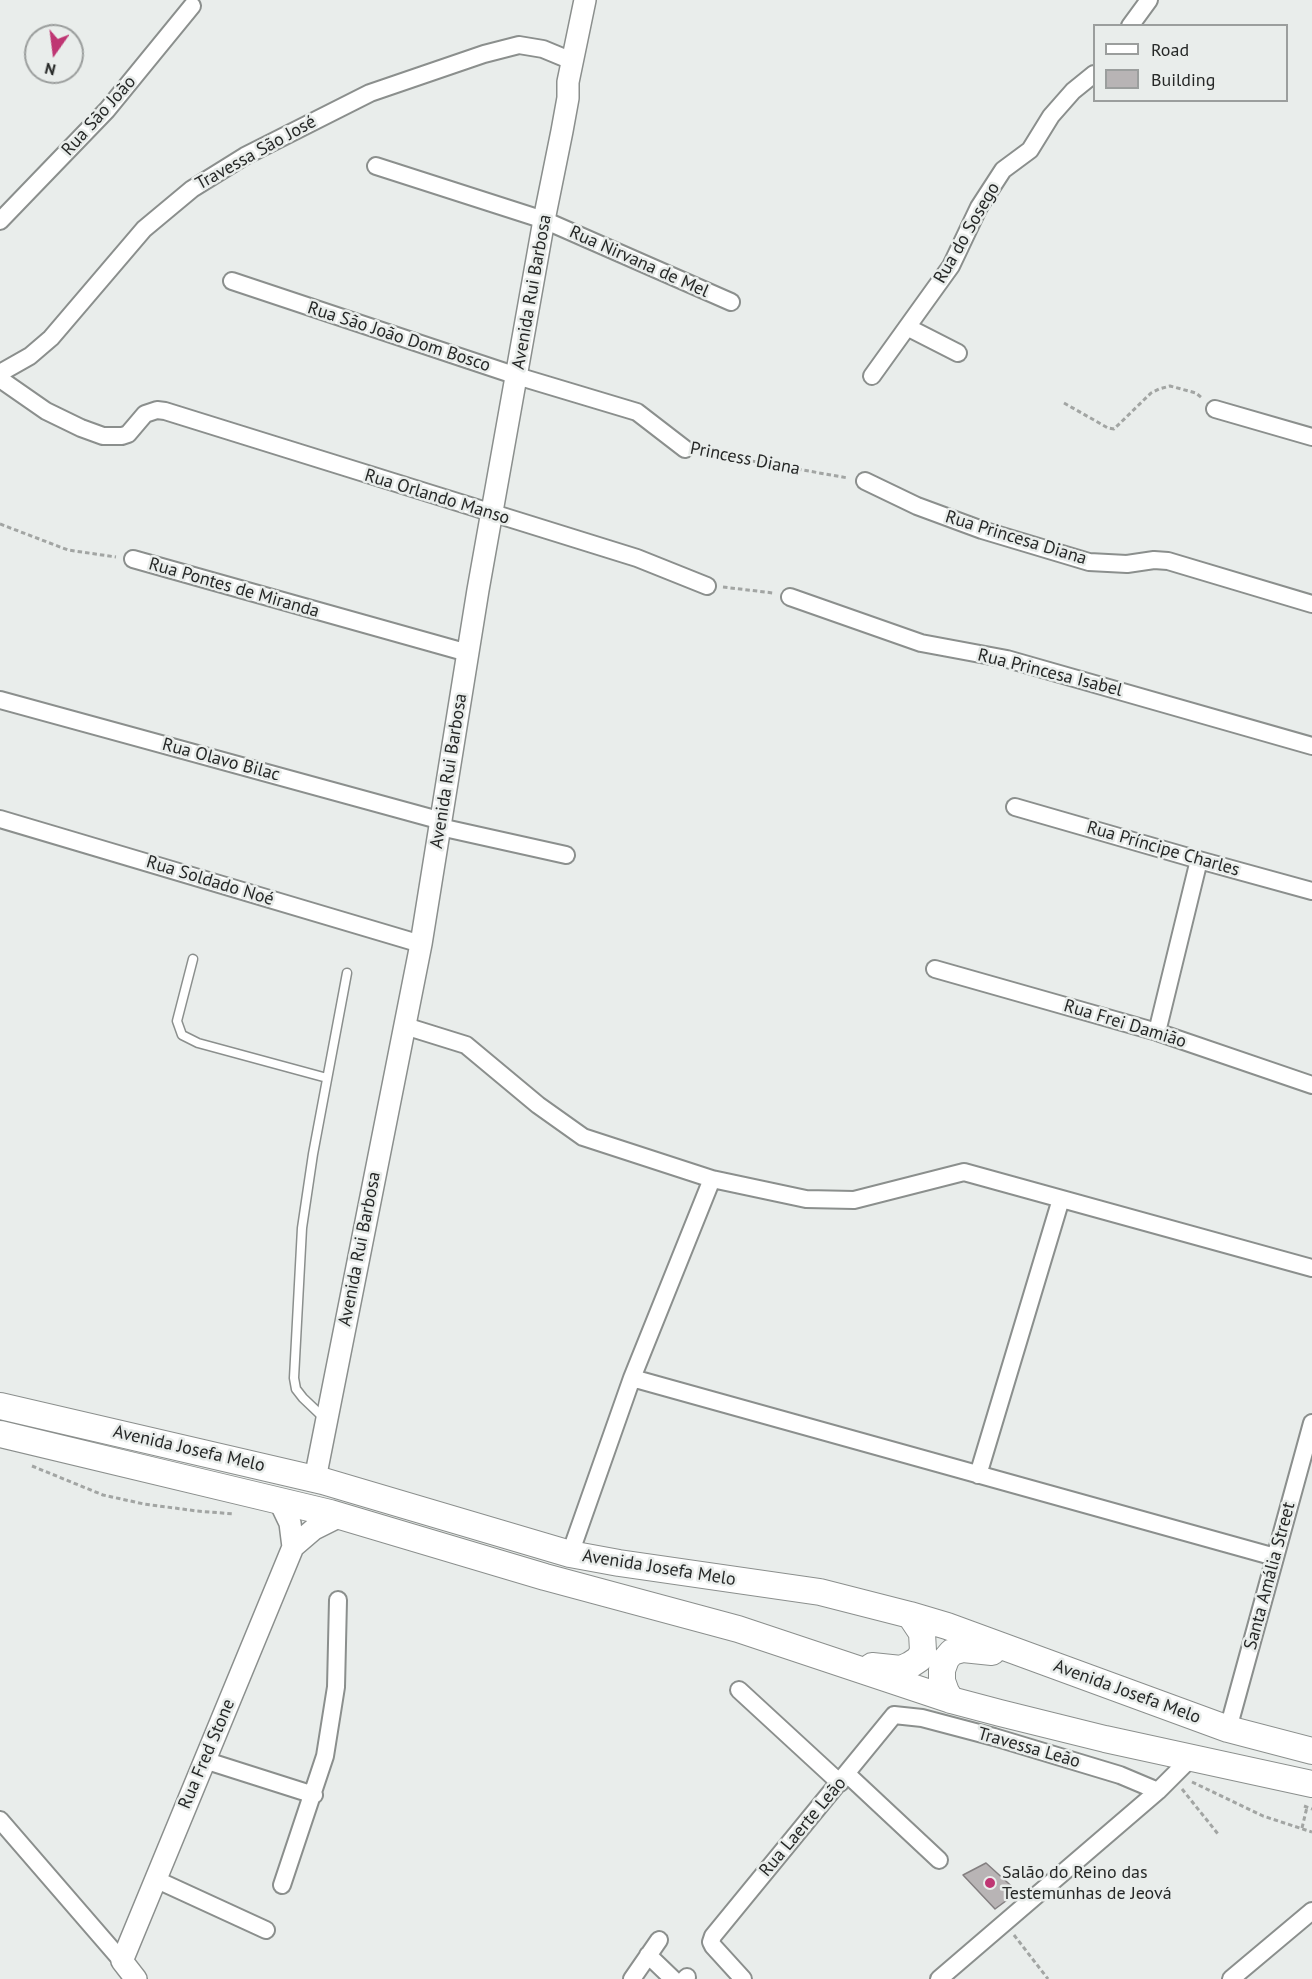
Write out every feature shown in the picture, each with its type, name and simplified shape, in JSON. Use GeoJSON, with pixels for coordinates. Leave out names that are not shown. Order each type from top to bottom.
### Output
{"type":"FeatureCollection","features":[{"type":"Feature","properties":{"kind":"main road","name":"Avenida Josefa Melo"},"geometry":{"type":"LineString","coordinates":[[0,1406],[315,1479],[570,1554],[820,1592],[910,1615],[1228,1729],[1312,1751]]}},
{"type":"Feature","properties":{"kind":"main road","name":"Avenida Josefa Melo"},"geometry":{"type":"LineString","coordinates":[[0,1434],[340,1516],[545,1577],[738,1629],[951,1700],[997,1725],[1106,1739],[1180,1769],[1310,1795]]}},
{"type":"Feature","properties":{"kind":"main road"},"geometry":{"type":"LineString","coordinates":[[836,1662],[891,1669],[901,1669],[910,1665],[919,1659],[924,1642],[917,1623],[910,1615]]}},
{"type":"Feature","properties":{"kind":"main road"},"geometry":{"type":"LineString","coordinates":[[951,1700],[942,1681],[942,1670],[946,1659],[952,1652],[963,1649],[1031,1657]]}},
{"type":"Feature","properties":{"kind":"street","name":"Avenida Rui Barbosa"},"geometry":{"type":"LineString","coordinates":[[315,1479],[421,944],[492,514],[562,131],[572,61],[585,0]]}},
{"type":"Feature","properties":{"kind":"street"},"geometry":{"type":"LineString","coordinates":[[1131,24],[1149,0]]}},
{"type":"Feature","properties":{"kind":"street","name":"Rua São João"},"geometry":{"type":"LineString","coordinates":[[0,221],[107,110],[192,6]]}},
{"type":"Feature","properties":{"kind":"street","name":"Travessa São José"},"geometry":{"type":"LineString","coordinates":[[0,373],[30,356],[51,338],[144,229],[192,189],[245,156],[370,93],[484,54],[519,45],[543,49],[572,61]]}},
{"type":"Feature","properties":{"kind":"street","name":"Rua do Sosego"},"geometry":{"type":"LineString","coordinates":[[872,376],[951,266],[979,207],[1003,170],[1030,150],[1051,116],[1073,91],[1093,76]]}},
{"type":"Feature","properties":{"kind":"street","name":"Rua Nirvana de Mel"},"geometry":{"type":"LineString","coordinates":[[375,166],[544,220],[730,302]]}},
{"type":"Feature","properties":{"kind":"street","name":"Rua São João Dom Bosco"},"geometry":{"type":"LineString","coordinates":[[232,281],[517,376],[637,412]]}},
{"type":"Feature","properties":{"kind":"street"},"geometry":{"type":"LineString","coordinates":[[907,327],[958,353]]}},
{"type":"Feature","properties":{"kind":"street","name":"Rua Orlando Manso"},"geometry":{"type":"LineString","coordinates":[[0,379],[46,411],[103,436],[128,434],[145,414],[157,410],[165,411],[637,558],[707,586]]}},
{"type":"Feature","properties":{"kind":"street"},"geometry":{"type":"LineString","coordinates":[[1215,409],[1312,437]]}},
{"type":"Feature","properties":{"kind":"street","name":"Princess Diana"},"geometry":{"type":"LineString","coordinates":[[637,412],[685,449]]}},
{"type":"Feature","properties":{"kind":"street","name":"Rua Princesa Diana"},"geometry":{"type":"LineString","coordinates":[[865,481],[917,506],[982,530],[1089,562],[1127,564],[1154,560],[1168,561],[1312,604]]}},
{"type":"Feature","properties":{"kind":"street","name":"Rua Pontes de Miranda"},"geometry":{"type":"LineString","coordinates":[[133,560],[468,653]]}},
{"type":"Feature","properties":{"kind":"street","name":"Rua Princesa Isabel"},"geometry":{"type":"LineString","coordinates":[[790,597],[921,643],[1017,662],[1312,746]]}},
{"type":"Feature","properties":{"kind":"street","name":"Rua Olavo Bilac"},"geometry":{"type":"LineString","coordinates":[[0,700],[441,824],[566,855]]}},
{"type":"Feature","properties":{"kind":"street","name":"Rua Príncipe Charles"},"geometry":{"type":"LineString","coordinates":[[1015,807],[1312,891]]}},
{"type":"Feature","properties":{"kind":"street","name":"Rua Soldado Noé"},"geometry":{"type":"LineString","coordinates":[[0,819],[421,944]]}},
{"type":"Feature","properties":{"kind":"street"},"geometry":{"type":"LineString","coordinates":[[1157,1032],[1199,860]]}},
{"type":"Feature","properties":{"kind":"street","name":"Rua Frei Damião"},"geometry":{"type":"LineString","coordinates":[[935,969],[1157,1032],[1312,1085]]}},
{"type":"Feature","properties":{"kind":"street"},"geometry":{"type":"LineString","coordinates":[[405,1026],[466,1045],[538,1105],[583,1137],[712,1179],[806,1199],[854,1200],[964,1172],[1312,1268]]}},
{"type":"Feature","properties":{"kind":"street"},"geometry":{"type":"LineString","coordinates":[[570,1554],[632,1378],[712,1179]]}},
{"type":"Feature","properties":{"kind":"street"},"geometry":{"type":"LineString","coordinates":[[978,1475],[1061,1198]]}},
{"type":"Feature","properties":{"kind":"street"},"geometry":{"type":"LineString","coordinates":[[632,1378],[1275,1557]]}},
{"type":"Feature","properties":{"kind":"street","name":"Santa Amália Street"},"geometry":{"type":"LineString","coordinates":[[1228,1729],[1312,1423]]}},
{"type":"Feature","properties":{"kind":"street"},"geometry":{"type":"LineString","coordinates":[[279,1500],[290,1523],[293,1547]]}},
{"type":"Feature","properties":{"kind":"street","name":"Rua Fred Stone"},"geometry":{"type":"LineString","coordinates":[[122,1961],[293,1547],[309,1532],[340,1516]]}},
{"type":"Feature","properties":{"kind":"street"},"geometry":{"type":"LineString","coordinates":[[282,1885],[314,1795],[325,1756],[336,1687],[338,1600]]}},
{"type":"Feature","properties":{"kind":"street"},"geometry":{"type":"LineString","coordinates":[[740,1690],[939,1860]]}},
{"type":"Feature","properties":{"kind":"street","name":"Rua Laerte Leão"},"geometry":{"type":"LineString","coordinates":[[743,1979],[713,1946],[711,1942],[713,1936],[891,1718],[898,1715]]}},
{"type":"Feature","properties":{"kind":"street","name":"Travessa Leão"},"geometry":{"type":"LineString","coordinates":[[898,1715],[997,1725],[1158,1791]]}},
{"type":"Feature","properties":{"kind":"street"},"geometry":{"type":"LineString","coordinates":[[204,1760],[314,1795]]}},
{"type":"Feature","properties":{"kind":"street"},"geometry":{"type":"LineString","coordinates":[[939,1979],[1158,1791],[1180,1769]]}},
{"type":"Feature","properties":{"kind":"street"},"geometry":{"type":"LineString","coordinates":[[0,1820],[136,1979]]}},
{"type":"Feature","properties":{"kind":"street"},"geometry":{"type":"LineString","coordinates":[[155,1879],[266,1930]]}},
{"type":"Feature","properties":{"kind":"street"},"geometry":{"type":"LineString","coordinates":[[1231,1979],[1312,1911]]}},
{"type":"Feature","properties":{"kind":"street"},"geometry":{"type":"LineString","coordinates":[[632,1979],[660,1940]]}},
{"type":"Feature","properties":{"kind":"street"},"geometry":{"type":"LineString","coordinates":[[648,1955],[682,1978]]}},
{"type":"Feature","properties":{"kind":"lane"},"geometry":{"type":"LineString","coordinates":[[193,959],[177,1021],[182,1035],[198,1043],[327,1078]]}},
{"type":"Feature","properties":{"kind":"lane"},"geometry":{"type":"LineString","coordinates":[[326,1420],[296,1389],[294,1378],[302,1228],[347,973]]}},
{"type":"Feature","properties":{"kind":"path"},"geometry":{"type":"LineString","coordinates":[[1065,403],[1108,428],[1114,429],[1152,393],[1170,386],[1196,393],[1215,409]]}},
{"type":"Feature","properties":{"kind":"path","name":"Princess Diana"},"geometry":{"type":"LineString","coordinates":[[685,449],[865,481]]}},
{"type":"Feature","properties":{"kind":"path","name":"Rua Pontes de Miranda"},"geometry":{"type":"LineString","coordinates":[[0,524],[68,550],[133,560]]}},
{"type":"Feature","properties":{"kind":"path"},"geometry":{"type":"LineString","coordinates":[[707,586],[767,592],[790,597]]}},
{"type":"Feature","properties":{"kind":"path"},"geometry":{"type":"LineString","coordinates":[[27,1463],[103,1495],[176,1508],[238,1514]]}},
{"type":"Feature","properties":{"kind":"path"},"geometry":{"type":"LineString","coordinates":[[1180,1769],[1263,1816],[1312,1832]]}},
{"type":"Feature","properties":{"kind":"path"},"geometry":{"type":"LineString","coordinates":[[1180,1769],[1218,1834]]}},
{"type":"Feature","properties":{"kind":"path"},"geometry":{"type":"LineString","coordinates":[[1302,1828],[1310,1795]]}},
{"type":"Feature","properties":{"kind":"path"},"geometry":{"type":"LineString","coordinates":[[1004,1923],[1048,1978]]}},
{"type":"Feature","properties":{"kind":"building","name":"Salão do Reino das Testemunhas de Jeová"},"geometry":{"type":"Polygon","coordinates":[[[986,1863],[1018,1892],[995,1909],[963,1875],[986,1863]]]}},
{"type":"Feature","properties":{"kind":"place","name":"Salão do Reino das Testemunhas de Jeová"},"geometry":{"type":"Point","coordinates":[990,1883]}}]}
